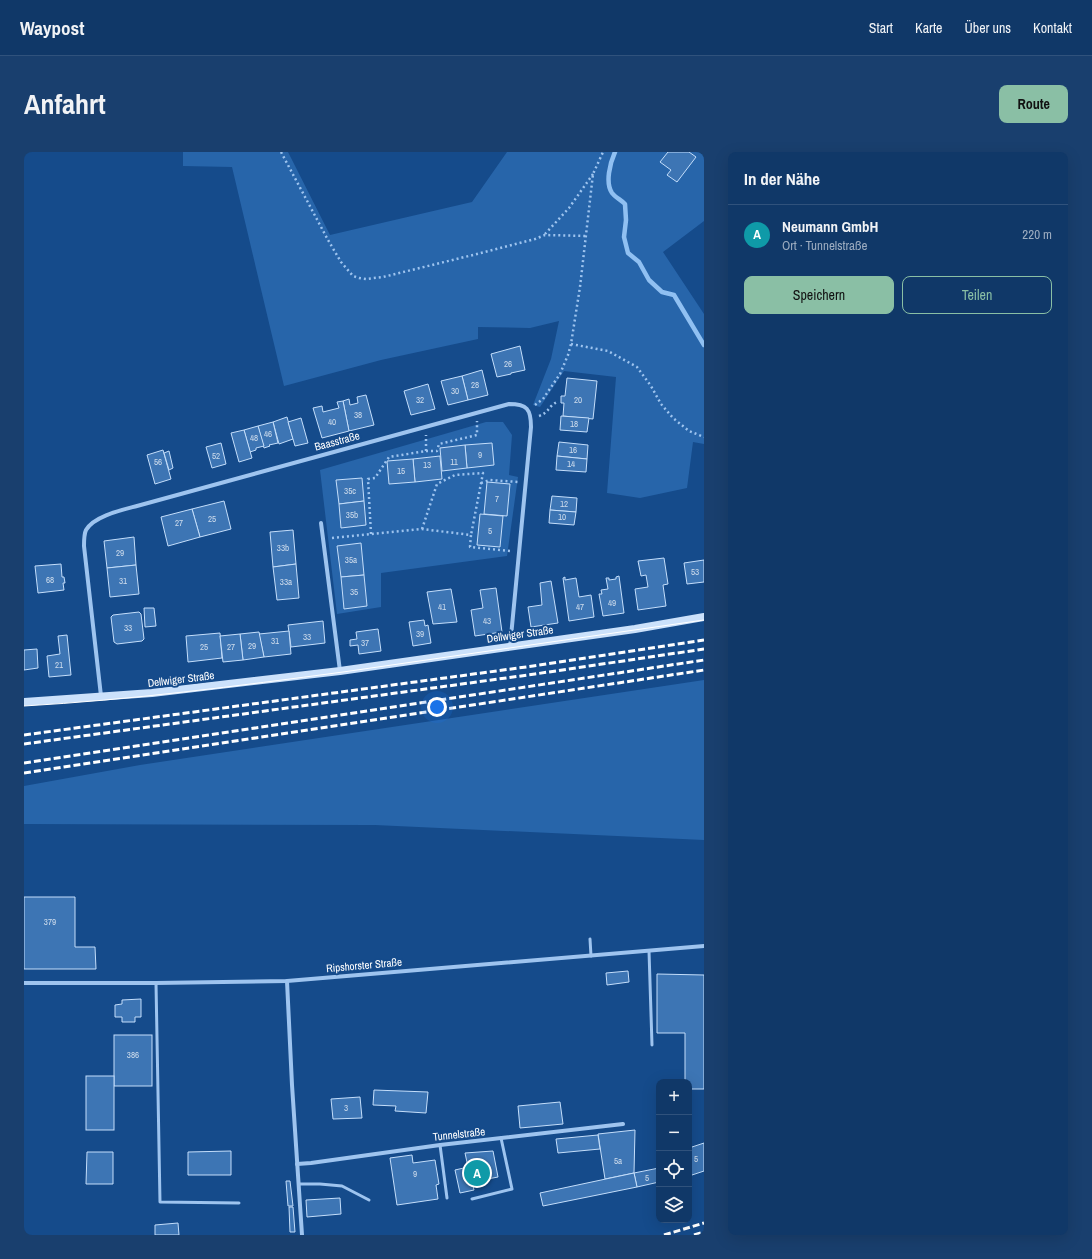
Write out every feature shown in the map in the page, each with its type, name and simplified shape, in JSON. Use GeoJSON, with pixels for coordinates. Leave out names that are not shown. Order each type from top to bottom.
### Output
{"type":"FeatureCollection","features":[{"type":"Feature","properties":{"kind":"main road","name":"Dellwiger Straße"},"geometry":{"type":"LineString","coordinates":[[24,702],[152,694],[340,671],[635,629],[704,617]]}},
{"type":"Feature","properties":{"kind":"street","name":"Baasstraße"},"geometry":{"type":"LineString","coordinates":[[101,697],[84,546],[86,530],[94,521],[101,517],[152,502],[509,404],[523,405],[528,410]]}},
{"type":"Feature","properties":{"kind":"street"},"geometry":{"type":"LineString","coordinates":[[510,647],[531,427],[531,418],[528,410]]}},
{"type":"Feature","properties":{"kind":"street"},"geometry":{"type":"LineString","coordinates":[[322,523],[340,671]]}},
{"type":"Feature","properties":{"kind":"street","name":"Ripshorster Straße"},"geometry":{"type":"LineString","coordinates":[[24,983],[156,983],[287,980],[704,946]]}},
{"type":"Feature","properties":{"kind":"street"},"geometry":{"type":"LineString","coordinates":[[287,980],[302,1235]]}},
{"type":"Feature","properties":{"kind":"street","name":"Tunnelstraße"},"geometry":{"type":"LineString","coordinates":[[297,1164],[440,1145],[623,1124]]}},
{"type":"Feature","properties":{"kind":"lane"},"geometry":{"type":"LineString","coordinates":[[590,939],[591,956]]}},
{"type":"Feature","properties":{"kind":"lane"},"geometry":{"type":"LineString","coordinates":[[649,951],[652,1045]]}},
{"type":"Feature","properties":{"kind":"lane"},"geometry":{"type":"LineString","coordinates":[[156,983],[160,1202],[239,1203]]}},
{"type":"Feature","properties":{"kind":"lane"},"geometry":{"type":"LineString","coordinates":[[472,1199],[512,1189],[501,1138]]}},
{"type":"Feature","properties":{"kind":"lane"},"geometry":{"type":"LineString","coordinates":[[440,1145],[447,1198]]}},
{"type":"Feature","properties":{"kind":"lane"},"geometry":{"type":"LineString","coordinates":[[299,1184],[342,1186],[369,1200]]}},
{"type":"Feature","properties":{"kind":"path"},"geometry":{"type":"LineString","coordinates":[[281,152],[341,262],[353,276],[359,278],[366,279],[383,277],[545,235],[586,236]]}},
{"type":"Feature","properties":{"kind":"path"},"geometry":{"type":"LineString","coordinates":[[545,235],[569,208],[594,174],[603,152]]}},
{"type":"Feature","properties":{"kind":"path"},"geometry":{"type":"LineString","coordinates":[[528,410],[543,399],[560,374],[571,344],[581,280],[594,174]]}},
{"type":"Feature","properties":{"kind":"path"},"geometry":{"type":"LineString","coordinates":[[571,344],[608,351],[637,367],[673,418],[689,431],[704,437]]}},
{"type":"Feature","properties":{"kind":"path"},"geometry":{"type":"LineString","coordinates":[[531,418],[545,414],[552,404],[557,402]]}},
{"type":"Feature","properties":{"kind":"path"},"geometry":{"type":"LineString","coordinates":[[371,534],[368,479],[375,478],[389,457],[426,451],[437,451],[439,444],[478,436],[477,428]]}},
{"type":"Feature","properties":{"kind":"path"},"geometry":{"type":"LineString","coordinates":[[426,440],[426,451]]}},
{"type":"Feature","properties":{"kind":"path"},"geometry":{"type":"LineString","coordinates":[[422,529],[437,484],[455,475],[482,473],[470,547],[520,552]]}},
{"type":"Feature","properties":{"kind":"path"},"geometry":{"type":"LineString","coordinates":[[481,483],[490,480],[526,482]]}},
{"type":"Feature","properties":{"kind":"path"},"geometry":{"type":"LineString","coordinates":[[323,538],[422,529],[471,535]]}},
{"type":"Feature","properties":{"kind":"shaded area"},"geometry":{"type":"Polygon","coordinates":[[[183,152],[288,152],[330,235],[472,202],[507,152],[704,152],[704,221],[663,252],[704,314],[704,444],[693,442],[687,488],[640,498],[607,493],[616,377],[564,371],[540,407],[533,405],[551,359],[559,321],[530,328],[478,327],[478,339],[381,360],[284,386],[232,167],[183,166],[183,152]]]}},
{"type":"Feature","properties":{"kind":"shaded area"},"geometry":{"type":"Polygon","coordinates":[[[486,422],[503,422],[512,435],[509,475],[518,477],[507,556],[381,573],[381,607],[337,614],[320,470],[486,422]]]}},
{"type":"Feature","properties":{"kind":"shaded area"},"geometry":{"type":"Polygon","coordinates":[[[704,680],[704,840],[375,825],[24,824],[24,786],[140,765],[704,680]]]}},
{"type":"Feature","properties":{"kind":"building"},"geometry":{"type":"Polygon","coordinates":[[[668,152],[689,152],[696,157],[677,182],[667,175],[671,170],[660,162],[668,152]]]}},
{"type":"Feature","properties":{"kind":"building"},"geometry":{"type":"Polygon","coordinates":[[[520,346],[525,370],[497,377],[491,354],[520,346]]]}},
{"type":"Feature","properties":{"kind":"building"},"geometry":{"type":"Polygon","coordinates":[[[482,370],[488,395],[468,400],[462,376],[482,370]]]}},
{"type":"Feature","properties":{"kind":"building"},"geometry":{"type":"Polygon","coordinates":[[[462,376],[468,400],[448,405],[441,381],[462,376]]]}},
{"type":"Feature","properties":{"kind":"building"},"geometry":{"type":"Polygon","coordinates":[[[567,378],[597,381],[593,419],[563,416],[564,403],[561,403],[561,396],[565,396],[567,378]]]}},
{"type":"Feature","properties":{"kind":"building"},"geometry":{"type":"Polygon","coordinates":[[[428,384],[435,409],[411,415],[404,391],[428,384]]]}},
{"type":"Feature","properties":{"kind":"building"},"geometry":{"type":"Polygon","coordinates":[[[366,395],[374,425],[349,431],[343,401],[349,399],[350,405],[358,403],[357,397],[366,395]]]}},
{"type":"Feature","properties":{"kind":"building"},"geometry":{"type":"Polygon","coordinates":[[[343,401],[349,431],[322,438],[313,408],[322,406],[323,412],[339,408],[337,402],[343,401]]]}},
{"type":"Feature","properties":{"kind":"building"},"geometry":{"type":"Polygon","coordinates":[[[561,416],[589,418],[587,432],[560,430],[561,416]]]}},
{"type":"Feature","properties":{"kind":"building"},"geometry":{"type":"Polygon","coordinates":[[[287,417],[293,439],[279,444],[273,422],[287,417]]]}},
{"type":"Feature","properties":{"kind":"building"},"geometry":{"type":"Polygon","coordinates":[[[301,418],[308,443],[295,446],[288,422],[301,418]]]}},
{"type":"Feature","properties":{"kind":"building"},"geometry":{"type":"Polygon","coordinates":[[[273,422],[278,443],[264,448],[258,426],[273,422]]]}},
{"type":"Feature","properties":{"kind":"building"},"geometry":{"type":"Polygon","coordinates":[[[258,426],[264,446],[256,448],[256,450],[250,452],[244,430],[258,426]]]}},
{"type":"Feature","properties":{"kind":"building"},"geometry":{"type":"Polygon","coordinates":[[[244,430],[252,458],[239,462],[231,433],[244,430]]]}},
{"type":"Feature","properties":{"kind":"building"},"geometry":{"type":"Polygon","coordinates":[[[559,442],[588,445],[587,459],[557,456],[559,442]]]}},
{"type":"Feature","properties":{"kind":"building"},"geometry":{"type":"Polygon","coordinates":[[[221,443],[226,464],[212,468],[206,447],[221,443]]]}},
{"type":"Feature","properties":{"kind":"building"},"geometry":{"type":"Polygon","coordinates":[[[492,443],[494,465],[467,468],[465,445],[492,443]]]}},
{"type":"Feature","properties":{"kind":"building"},"geometry":{"type":"Polygon","coordinates":[[[465,445],[467,468],[442,471],[440,448],[465,445]]]}},
{"type":"Feature","properties":{"kind":"building"},"geometry":{"type":"Polygon","coordinates":[[[163,450],[171,479],[155,484],[147,455],[163,450]]]}},
{"type":"Feature","properties":{"kind":"building"},"geometry":{"type":"Polygon","coordinates":[[[169,451],[173,468],[169,470],[164,453],[169,451]]]}},
{"type":"Feature","properties":{"kind":"building"},"geometry":{"type":"Polygon","coordinates":[[[440,456],[442,479],[415,482],[413,459],[440,456]]]}},
{"type":"Feature","properties":{"kind":"building"},"geometry":{"type":"Polygon","coordinates":[[[557,456],[587,459],[586,472],[556,470],[557,456]]]}},
{"type":"Feature","properties":{"kind":"building"},"geometry":{"type":"Polygon","coordinates":[[[413,459],[415,482],[389,484],[387,461],[413,459]]]}},
{"type":"Feature","properties":{"kind":"building"},"geometry":{"type":"Polygon","coordinates":[[[362,478],[364,501],[339,504],[336,480],[362,478]]]}},
{"type":"Feature","properties":{"kind":"building"},"geometry":{"type":"Polygon","coordinates":[[[487,482],[510,484],[507,516],[484,514],[487,482]]]}},
{"type":"Feature","properties":{"kind":"building"},"geometry":{"type":"Polygon","coordinates":[[[552,496],[577,498],[576,512],[550,510],[552,496]]]}},
{"type":"Feature","properties":{"kind":"building"},"geometry":{"type":"Polygon","coordinates":[[[224,501],[231,529],[200,537],[192,509],[224,501]]]}},
{"type":"Feature","properties":{"kind":"building"},"geometry":{"type":"Polygon","coordinates":[[[364,501],[366,525],[341,528],[339,504],[364,501]]]}},
{"type":"Feature","properties":{"kind":"building"},"geometry":{"type":"Polygon","coordinates":[[[192,509],[200,537],[168,546],[161,517],[192,509]]]}},
{"type":"Feature","properties":{"kind":"building"},"geometry":{"type":"Polygon","coordinates":[[[550,510],[576,512],[574,525],[549,523],[550,510]]]}},
{"type":"Feature","properties":{"kind":"building"},"geometry":{"type":"Polygon","coordinates":[[[480,514],[503,516],[500,547],[477,545],[480,514]]]}},
{"type":"Feature","properties":{"kind":"building"},"geometry":{"type":"Polygon","coordinates":[[[293,530],[296,564],[273,567],[270,532],[293,530]]]}},
{"type":"Feature","properties":{"kind":"building"},"geometry":{"type":"Polygon","coordinates":[[[134,537],[136,565],[107,568],[104,541],[134,537]]]}},
{"type":"Feature","properties":{"kind":"building"},"geometry":{"type":"Polygon","coordinates":[[[361,543],[364,575],[341,577],[337,546],[361,543]]]}},
{"type":"Feature","properties":{"kind":"building"},"geometry":{"type":"Polygon","coordinates":[[[664,558],[668,584],[663,585],[666,606],[638,610],[635,589],[648,587],[646,575],[641,576],[638,561],[664,558]]]}},
{"type":"Feature","properties":{"kind":"building"},"geometry":{"type":"Polygon","coordinates":[[[704,560],[704,582],[687,584],[684,563],[704,560]]]}},
{"type":"Feature","properties":{"kind":"building"},"geometry":{"type":"Polygon","coordinates":[[[61,564],[62,577],[64,577],[65,583],[63,583],[64,590],[38,593],[35,566],[61,564]]]}},
{"type":"Feature","properties":{"kind":"building"},"geometry":{"type":"Polygon","coordinates":[[[296,564],[299,598],[277,600],[273,567],[296,564]]]}},
{"type":"Feature","properties":{"kind":"building"},"geometry":{"type":"Polygon","coordinates":[[[136,565],[139,594],[110,597],[107,568],[136,565]]]}},
{"type":"Feature","properties":{"kind":"building"},"geometry":{"type":"Polygon","coordinates":[[[364,575],[367,606],[344,609],[341,577],[364,575]]]}},
{"type":"Feature","properties":{"kind":"building"},"geometry":{"type":"Polygon","coordinates":[[[619,576],[624,613],[603,616],[599,594],[602,594],[601,590],[608,589],[606,578],[609,578],[609,580],[616,579],[616,577],[619,576]]]}},
{"type":"Feature","properties":{"kind":"building"},"geometry":{"type":"Polygon","coordinates":[[[565,577],[565,580],[576,578],[579,597],[591,595],[594,617],[569,621],[563,578],[565,577]]]}},
{"type":"Feature","properties":{"kind":"building"},"geometry":{"type":"Polygon","coordinates":[[[551,581],[558,623],[531,627],[528,607],[542,605],[540,583],[551,581]]]}},
{"type":"Feature","properties":{"kind":"building"},"geometry":{"type":"Polygon","coordinates":[[[496,588],[502,632],[475,636],[471,610],[483,608],[480,590],[496,588]]]}},
{"type":"Feature","properties":{"kind":"building"},"geometry":{"type":"Polygon","coordinates":[[[451,589],[457,622],[433,624],[427,592],[451,589]]]}},
{"type":"Feature","properties":{"kind":"building"},"geometry":{"type":"Polygon","coordinates":[[[144,608],[154,608],[156,626],[145,627],[144,608]]]}},
{"type":"Feature","properties":{"kind":"building"},"geometry":{"type":"Polygon","coordinates":[[[139,612],[141,614],[144,639],[142,641],[117,644],[114,642],[111,617],[113,615],[139,612]]]}},
{"type":"Feature","properties":{"kind":"building"},"geometry":{"type":"Polygon","coordinates":[[[424,620],[425,626],[428,625],[431,643],[413,646],[409,622],[424,620]]]}},
{"type":"Feature","properties":{"kind":"building"},"geometry":{"type":"Polygon","coordinates":[[[323,621],[325,643],[291,647],[288,625],[323,621]]]}},
{"type":"Feature","properties":{"kind":"building"},"geometry":{"type":"Polygon","coordinates":[[[378,629],[381,651],[359,654],[358,645],[350,646],[350,640],[357,639],[356,632],[378,629]]]}},
{"type":"Feature","properties":{"kind":"building"},"geometry":{"type":"Polygon","coordinates":[[[289,631],[291,654],[264,657],[259,634],[289,631]]]}},
{"type":"Feature","properties":{"kind":"building"},"geometry":{"type":"Polygon","coordinates":[[[259,632],[264,657],[243,660],[240,634],[259,632]]]}},
{"type":"Feature","properties":{"kind":"building"},"geometry":{"type":"Polygon","coordinates":[[[220,633],[222,658],[188,662],[186,636],[220,633]]]}},
{"type":"Feature","properties":{"kind":"building"},"geometry":{"type":"Polygon","coordinates":[[[240,634],[243,660],[223,662],[220,636],[240,634]]]}},
{"type":"Feature","properties":{"kind":"building"},"geometry":{"type":"Polygon","coordinates":[[[67,635],[71,675],[49,677],[47,656],[60,654],[58,636],[67,635]]]}},
{"type":"Feature","properties":{"kind":"building"},"geometry":{"type":"Polygon","coordinates":[[[37,649],[38,668],[24,670],[24,650],[37,649]]]}},
{"type":"Feature","properties":{"kind":"building"},"geometry":{"type":"Polygon","coordinates":[[[24,897],[75,897],[75,947],[95,947],[96,969],[24,969],[24,897]]]}},
{"type":"Feature","properties":{"kind":"building"},"geometry":{"type":"Polygon","coordinates":[[[628,971],[629,982],[607,985],[606,973],[628,971]]]}},
{"type":"Feature","properties":{"kind":"building"},"geometry":{"type":"Polygon","coordinates":[[[657,974],[704,975],[704,1089],[692,1089],[692,1079],[685,1079],[685,1033],[657,1033],[657,974]]]}},
{"type":"Feature","properties":{"kind":"building"},"geometry":{"type":"Polygon","coordinates":[[[141,999],[141,1017],[135,1017],[135,1022],[122,1022],[122,1017],[115,1017],[115,1005],[122,1004],[122,1000],[141,999]]]}},
{"type":"Feature","properties":{"kind":"building"},"geometry":{"type":"Polygon","coordinates":[[[114,1035],[152,1035],[152,1086],[114,1086],[114,1035]]]}},
{"type":"Feature","properties":{"kind":"building"},"geometry":{"type":"Polygon","coordinates":[[[86,1076],[114,1076],[114,1130],[86,1130],[86,1076]]]}},
{"type":"Feature","properties":{"kind":"building"},"geometry":{"type":"Polygon","coordinates":[[[374,1090],[428,1092],[426,1113],[395,1111],[396,1106],[373,1105],[374,1090]]]}},
{"type":"Feature","properties":{"kind":"building"},"geometry":{"type":"Polygon","coordinates":[[[360,1097],[362,1118],[333,1119],[331,1099],[360,1097]]]}},
{"type":"Feature","properties":{"kind":"building"},"geometry":{"type":"Polygon","coordinates":[[[560,1102],[563,1124],[520,1128],[518,1106],[560,1102]]]}},
{"type":"Feature","properties":{"kind":"building"},"geometry":{"type":"Polygon","coordinates":[[[635,1130],[634,1173],[605,1179],[598,1134],[635,1130]]]}},
{"type":"Feature","properties":{"kind":"building"},"geometry":{"type":"Polygon","coordinates":[[[598,1135],[600,1149],[558,1153],[556,1139],[598,1135]]]}},
{"type":"Feature","properties":{"kind":"building"},"geometry":{"type":"Polygon","coordinates":[[[704,1143],[704,1171],[692,1175],[692,1151],[692,1147],[704,1143]]]}},
{"type":"Feature","properties":{"kind":"building"},"geometry":{"type":"Polygon","coordinates":[[[231,1151],[231,1175],[188,1175],[188,1152],[231,1151]]]}},
{"type":"Feature","properties":{"kind":"building"},"geometry":{"type":"Polygon","coordinates":[[[493,1151],[498,1177],[472,1182],[474,1190],[460,1193],[455,1170],[468,1167],[465,1153],[493,1151]]]}},
{"type":"Feature","properties":{"kind":"building"},"geometry":{"type":"Polygon","coordinates":[[[87,1152],[113,1152],[113,1184],[86,1184],[87,1152]]]}},
{"type":"Feature","properties":{"kind":"building"},"geometry":{"type":"Polygon","coordinates":[[[412,1155],[413,1163],[435,1160],[439,1184],[436,1185],[438,1199],[397,1205],[390,1158],[412,1155]]]}},
{"type":"Feature","properties":{"kind":"building"},"geometry":{"type":"Polygon","coordinates":[[[656,1169],[656,1183],[637,1187],[634,1173],[656,1169]]]}},
{"type":"Feature","properties":{"kind":"building"},"geometry":{"type":"Polygon","coordinates":[[[634,1173],[637,1187],[543,1206],[540,1193],[634,1173]]]}},
{"type":"Feature","properties":{"kind":"building"},"geometry":{"type":"Polygon","coordinates":[[[286,1181],[290,1181],[293,1206],[288,1206],[286,1181]]]}},
{"type":"Feature","properties":{"kind":"building"},"geometry":{"type":"Polygon","coordinates":[[[340,1198],[341,1214],[307,1217],[306,1200],[340,1198]]]}},
{"type":"Feature","properties":{"kind":"building"},"geometry":{"type":"Polygon","coordinates":[[[289,1207],[293,1207],[295,1232],[290,1232],[289,1207]]]}},
{"type":"Feature","properties":{"kind":"building"},"geometry":{"type":"Polygon","coordinates":[[[178,1223],[179,1235],[155,1235],[155,1225],[178,1223]]]}},
{"type":"Feature","properties":{"kind":"waterway"},"geometry":{"type":"LineString","coordinates":[[615,152],[610,167],[609,184],[612,193],[625,204],[626,220],[624,237],[628,253],[639,262],[649,280],[662,292],[674,295],[704,345]]}},
{"type":"Feature","properties":{"kind":"tram line"},"geometry":{"type":"LineString","coordinates":[[24,706],[184,692],[343,672],[704,620]]}},
{"type":"Feature","properties":{"kind":"railway"},"geometry":{"type":"LineString","coordinates":[[24,735],[533,666],[704,640]]}},
{"type":"Feature","properties":{"kind":"railway"},"geometry":{"type":"LineString","coordinates":[[24,744],[535,674],[704,649]]}},
{"type":"Feature","properties":{"kind":"railway"},"geometry":{"type":"LineString","coordinates":[[24,763],[704,660]]}},
{"type":"Feature","properties":{"kind":"railway"},"geometry":{"type":"LineString","coordinates":[[24,773],[704,670]]}},
{"type":"Feature","properties":{"kind":"railway"},"geometry":{"type":"LineString","coordinates":[[664,1235],[704,1223]]}},
{"type":"Feature","properties":{"kind":"railway"},"geometry":{"type":"LineString","coordinates":[[694,1235],[704,1232]]}},
{"type":"Feature","properties":{"kind":"place","name":"Neumann GmbH"},"geometry":{"type":"Point","coordinates":[477,1173]}}]}
